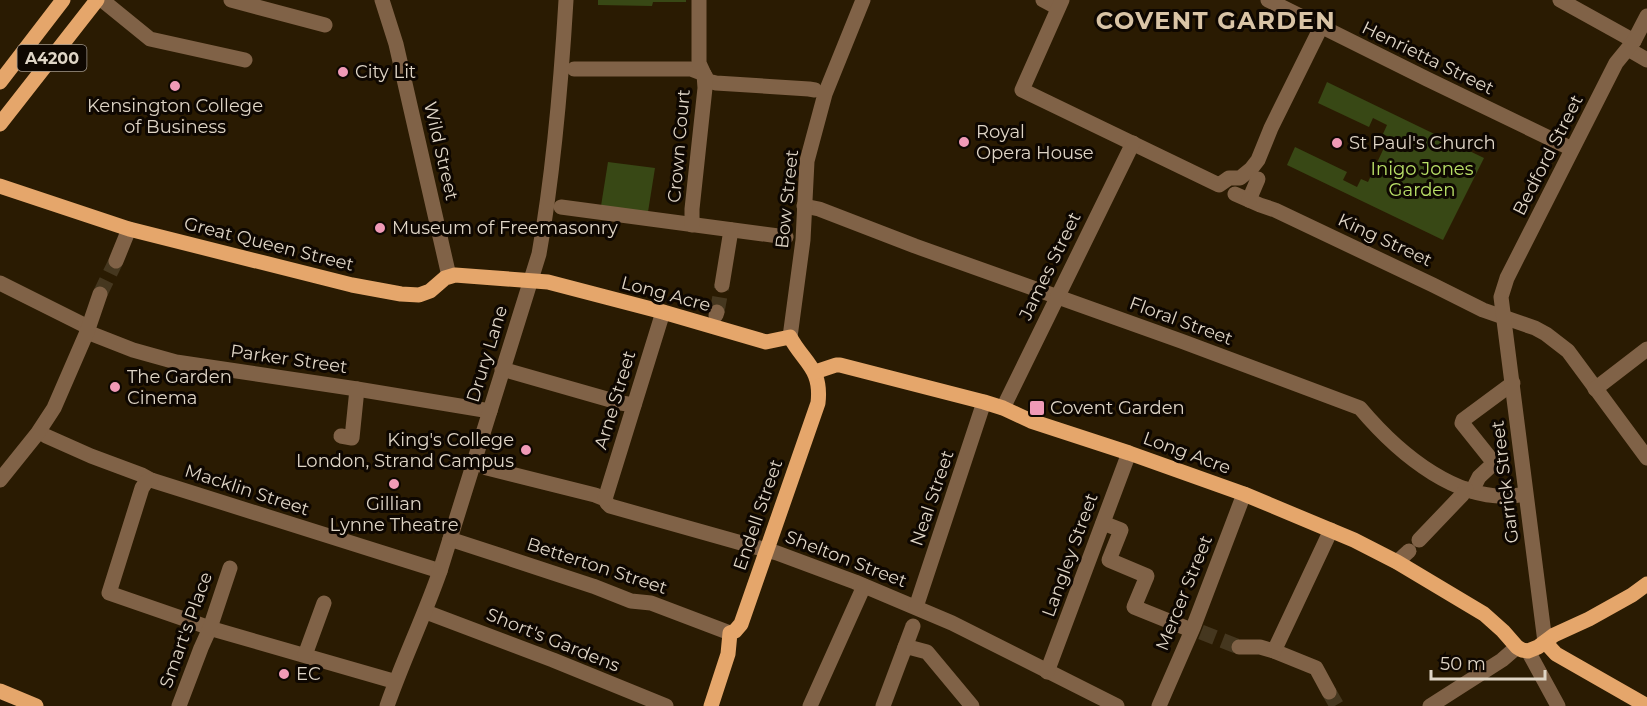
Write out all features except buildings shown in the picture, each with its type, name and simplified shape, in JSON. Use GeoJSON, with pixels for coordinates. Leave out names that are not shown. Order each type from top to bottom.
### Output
{"type":"FeatureCollection","features":[{"type":"Feature","properties":{"kind":"main road","name":"A4200"},"geometry":{"type":"LineString","coordinates":[[0,82],[63,0]]}},
{"type":"Feature","properties":{"kind":"main road","name":"A4200"},"geometry":{"type":"LineString","coordinates":[[0,124],[99,0]]}},
{"type":"Feature","properties":{"kind":"main road","name":"Great Queen Street"},"geometry":{"type":"LineString","coordinates":[[0,186],[129,229],[327,279],[401,294],[419,295],[450,276]]}},
{"type":"Feature","properties":{"kind":"main road"},"geometry":{"type":"LineString","coordinates":[[450,276],[530,280]]}},
{"type":"Feature","properties":{"kind":"main road","name":"Long Acre"},"geometry":{"type":"LineString","coordinates":[[530,280],[548,282],[663,312],[766,342],[790,338]]}},
{"type":"Feature","properties":{"kind":"main road"},"geometry":{"type":"LineString","coordinates":[[790,338],[815,372]]}},
{"type":"Feature","properties":{"kind":"main road","name":"Long Acre"},"geometry":{"type":"LineString","coordinates":[[815,372],[840,365],[984,402],[1031,421],[1244,494],[1331,530],[1397,562],[1484,614],[1522,649]]}},
{"type":"Feature","properties":{"kind":"main road","name":"Endell Street"},"geometry":{"type":"LineString","coordinates":[[711,706],[728,654],[730,633],[741,624],[818,403],[819,386],[815,372]]}},
{"type":"Feature","properties":{"kind":"main road"},"geometry":{"type":"LineString","coordinates":[[1522,649],[1545,642],[1554,635],[1632,595],[1647,584]]}},
{"type":"Feature","properties":{"kind":"main road"},"geometry":{"type":"LineString","coordinates":[[1545,642],[1556,654],[1647,706]]}},
{"type":"Feature","properties":{"kind":"main road"},"geometry":{"type":"LineString","coordinates":[[0,691],[36,706]]}},
{"type":"Feature","properties":{"kind":"street"},"geometry":{"type":"LineString","coordinates":[[99,0],[150,39],[245,60]]}},
{"type":"Feature","properties":{"kind":"street"},"geometry":{"type":"LineString","coordinates":[[231,0],[325,25]]}},
{"type":"Feature","properties":{"kind":"street","name":"Wild Street"},"geometry":{"type":"LineString","coordinates":[[382,0],[396,44],[450,276]]}},
{"type":"Feature","properties":{"kind":"street","name":"Drury Lane"},"geometry":{"type":"LineString","coordinates":[[387,706],[440,572],[539,254],[548,206],[562,69],[566,0]]}},
{"type":"Feature","properties":{"kind":"street","name":"Crown Court"},"geometry":{"type":"LineString","coordinates":[[692,225],[705,88],[704,74],[699,63],[699,0]]}},
{"type":"Feature","properties":{"kind":"street","name":"Bow Street"},"geometry":{"type":"LineString","coordinates":[[790,338],[803,240],[807,160],[823,100],[862,0]]}},
{"type":"Feature","properties":{"kind":"street"},"geometry":{"type":"LineString","coordinates":[[1043,0],[1060,4],[1022,90],[1219,185],[1229,178],[1240,178],[1258,160],[1321,27]]}},
{"type":"Feature","properties":{"kind":"street","name":"Henrietta Street"},"geometry":{"type":"LineString","coordinates":[[1268,0],[1427,80],[1572,149]]}},
{"type":"Feature","properties":{"kind":"street"},"geometry":{"type":"LineString","coordinates":[[1560,0],[1631,45],[1647,60]]}},
{"type":"Feature","properties":{"kind":"street","name":"Bedford Street"},"geometry":{"type":"LineString","coordinates":[[1503,318],[1501,297],[1503,287],[1617,63],[1631,45],[1647,16]]}},
{"type":"Feature","properties":{"kind":"street"},"geometry":{"type":"LineString","coordinates":[[574,69],[692,69],[704,74],[708,81],[716,83],[815,90]]}},
{"type":"Feature","properties":{"kind":"street","name":"James Street"},"geometry":{"type":"LineString","coordinates":[[1003,408],[1133,143]]}},
{"type":"Feature","properties":{"kind":"street","name":"King Street"},"geometry":{"type":"LineString","coordinates":[[1258,179],[1242,197],[1275,210],[1468,303],[1546,334],[1568,351],[1647,458]]}},
{"type":"Feature","properties":{"kind":"street","name":"Floral Street"},"geometry":{"type":"LineString","coordinates":[[804,206],[819,209],[1360,408],[1379,430],[1438,476],[1469,490],[1505,497],[1526,494]]}},
{"type":"Feature","properties":{"kind":"street"},"geometry":{"type":"LineString","coordinates":[[561,207],[786,237]]}},
{"type":"Feature","properties":{"kind":"street"},"geometry":{"type":"LineString","coordinates":[[116,261],[129,229]]}},
{"type":"Feature","properties":{"kind":"street"},"geometry":{"type":"LineString","coordinates":[[722,285],[731,230]]}},
{"type":"Feature","properties":{"kind":"street","name":"Parker Street"},"geometry":{"type":"LineString","coordinates":[[0,283],[87,329],[133,350],[176,362],[490,411]]}},
{"type":"Feature","properties":{"kind":"street"},"geometry":{"type":"LineString","coordinates":[[0,480],[38,434],[54,408],[100,294]]}},
{"type":"Feature","properties":{"kind":"street","name":"Arne Street"},"geometry":{"type":"LineString","coordinates":[[605,500],[663,312]]}},
{"type":"Feature","properties":{"kind":"street","name":"Garrick Street"},"geometry":{"type":"LineString","coordinates":[[1503,318],[1545,642]]}},
{"type":"Feature","properties":{"kind":"street"},"geometry":{"type":"LineString","coordinates":[[1595,389],[1647,348]]}},
{"type":"Feature","properties":{"kind":"street"},"geometry":{"type":"LineString","coordinates":[[502,369],[634,405]]}},
{"type":"Feature","properties":{"kind":"street"},"geometry":{"type":"LineString","coordinates":[[1397,562],[1494,463],[1462,423],[1513,383]]}},
{"type":"Feature","properties":{"kind":"street"},"geometry":{"type":"LineString","coordinates":[[341,435],[352,438],[357,389]]}},
{"type":"Feature","properties":{"kind":"street","name":"Neal Street"},"geometry":{"type":"LineString","coordinates":[[916,607],[984,402]]}},
{"type":"Feature","properties":{"kind":"street","name":"Macklin Street"},"geometry":{"type":"LineString","coordinates":[[46,436],[151,480],[440,572]]}},
{"type":"Feature","properties":{"kind":"street","name":"Langley Street"},"geometry":{"type":"LineString","coordinates":[[1047,672],[1128,453]]}},
{"type":"Feature","properties":{"kind":"street","name":"Shelton Street"},"geometry":{"type":"LineString","coordinates":[[480,464],[487,468],[552,483],[605,500],[610,506],[766,550],[864,586],[952,623],[1117,706]]}},
{"type":"Feature","properties":{"kind":"street"},"geometry":{"type":"LineString","coordinates":[[151,480],[146,482],[142,488],[109,593],[210,628],[393,681]]}},
{"type":"Feature","properties":{"kind":"street","name":"Mercer Street"},"geometry":{"type":"LineString","coordinates":[[1159,706],[1195,630],[1244,494]]}},
{"type":"Feature","properties":{"kind":"street"},"geometry":{"type":"LineString","coordinates":[[1103,523],[1121,530],[1109,560]]}},
{"type":"Feature","properties":{"kind":"street"},"geometry":{"type":"LineString","coordinates":[[1274,651],[1331,530]]}},
{"type":"Feature","properties":{"kind":"street","name":"Betterton Street"},"geometry":{"type":"LineString","coordinates":[[450,539],[593,586],[631,601],[651,603],[730,633]]}},
{"type":"Feature","properties":{"kind":"street"},"geometry":{"type":"LineString","coordinates":[[1091,555],[1147,576],[1134,607],[1195,630]]}},
{"type":"Feature","properties":{"kind":"street","name":"Smart's Place"},"geometry":{"type":"LineString","coordinates":[[179,706],[210,628],[230,568]]}},
{"type":"Feature","properties":{"kind":"street"},"geometry":{"type":"LineString","coordinates":[[812,702],[864,586]]}},
{"type":"Feature","properties":{"kind":"street"},"geometry":{"type":"LineString","coordinates":[[305,655],[324,603]]}},
{"type":"Feature","properties":{"kind":"street","name":"Short's Gardens"},"geometry":{"type":"LineString","coordinates":[[426,612],[666,706]]}},
{"type":"Feature","properties":{"kind":"street"},"geometry":{"type":"LineString","coordinates":[[883,706],[913,626]]}},
{"type":"Feature","properties":{"kind":"street"},"geometry":{"type":"LineString","coordinates":[[1239,646],[1260,647],[1316,668],[1329,692]]}},
{"type":"Feature","properties":{"kind":"street"},"geometry":{"type":"LineString","coordinates":[[905,647],[927,652],[972,706]]}},
{"type":"Feature","properties":{"kind":"street"},"geometry":{"type":"LineString","coordinates":[[1430,706],[1522,649],[1558,706]]}},
{"type":"Feature","properties":{"kind":"green space"},"geometry":{"type":"Polygon","coordinates":[[[598,0],[686,0],[686,2],[653,2],[652,6],[598,5],[598,0]]]}},
{"type":"Feature","properties":{"kind":"green space","name":"Inigo Jones Garden"},"geometry":{"type":"Polygon","coordinates":[[[1327,82],[1484,158],[1443,240],[1287,165],[1295,147],[1347,172],[1343,180],[1357,187],[1361,179],[1368,182],[1389,137],[1383,134],[1387,125],[1373,118],[1369,127],[1318,103],[1327,82]]]}},
{"type":"Feature","properties":{"kind":"green space"},"geometry":{"type":"Polygon","coordinates":[[[608,162],[655,168],[648,212],[601,206],[608,162]]]}},
{"type":"Feature","properties":{"kind":"tunnel"},"geometry":{"type":"LineString","coordinates":[[100,294],[116,261]]}},
{"type":"Feature","properties":{"kind":"tunnel"},"geometry":{"type":"LineString","coordinates":[[717,312],[722,285]]}},
{"type":"Feature","properties":{"kind":"tunnel"},"geometry":{"type":"LineString","coordinates":[[1201,632],[1239,647]]}},
{"type":"Feature","properties":{"kind":"tunnel"},"geometry":{"type":"LineString","coordinates":[[1329,692],[1337,706]]}},
{"type":"Feature","properties":{"kind":"place","name":"City Lit"},"geometry":{"type":"Point","coordinates":[343,72]}},
{"type":"Feature","properties":{"kind":"place","name":"Kensington College of Business"},"geometry":{"type":"Point","coordinates":[175,86]}},
{"type":"Feature","properties":{"kind":"place","name":"Royal Opera House"},"geometry":{"type":"Point","coordinates":[964,142]}},
{"type":"Feature","properties":{"kind":"place","name":"St Paul's Church"},"geometry":{"type":"Point","coordinates":[1337,143]}},
{"type":"Feature","properties":{"kind":"place","name":"Museum of Freemasonry"},"geometry":{"type":"Point","coordinates":[380,228]}},
{"type":"Feature","properties":{"kind":"place","name":"The Garden Cinema"},"geometry":{"type":"Point","coordinates":[115,387]}},
{"type":"Feature","properties":{"kind":"place","name":"Covent Garden"},"geometry":{"type":"Point","coordinates":[1037,408]}},
{"type":"Feature","properties":{"kind":"place","name":"King's College London, Strand Campus"},"geometry":{"type":"Point","coordinates":[526,450]}},
{"type":"Feature","properties":{"kind":"place","name":"Gillian Lynne Theatre"},"geometry":{"type":"Point","coordinates":[394,484]}},
{"type":"Feature","properties":{"kind":"place","name":"EC"},"geometry":{"type":"Point","coordinates":[284,674]}},
{"type":"Feature","properties":{"kind":"district","name":"COVENT GARDEN"},"geometry":{"type":"Point","coordinates":[1216,20]}}]}
